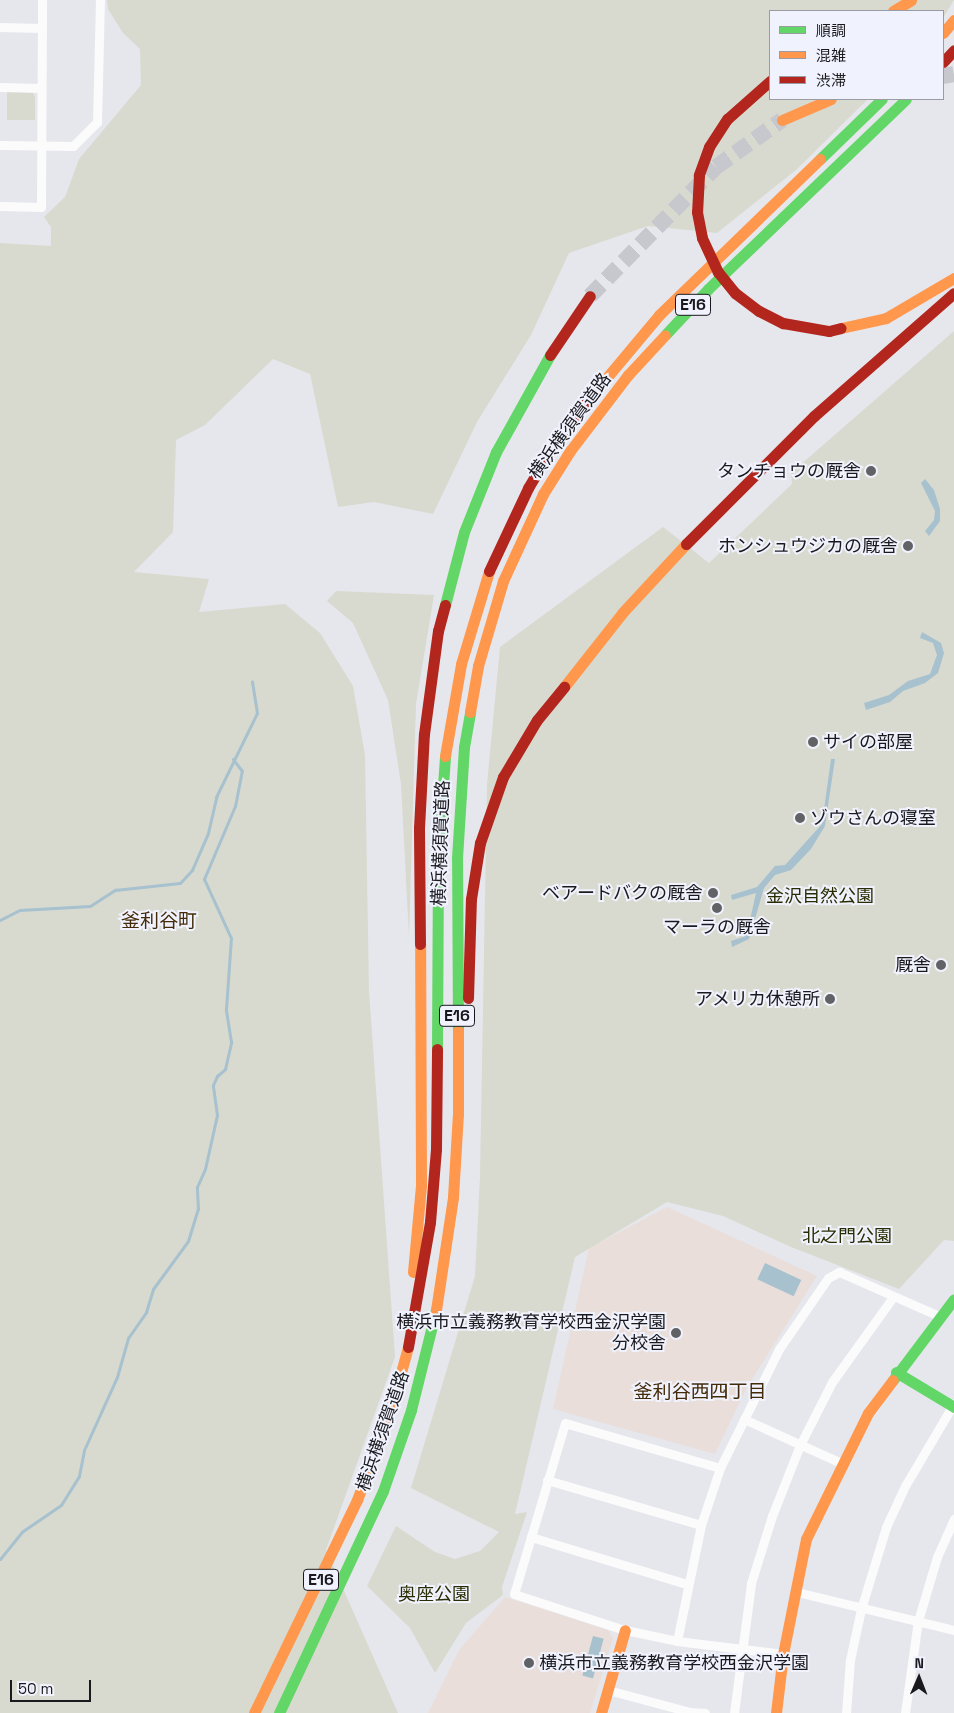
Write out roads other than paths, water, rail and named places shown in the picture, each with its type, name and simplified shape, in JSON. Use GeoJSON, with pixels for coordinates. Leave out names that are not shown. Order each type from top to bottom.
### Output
{"type":"FeatureCollection","features":[{"type":"Feature","properties":{"kind":"main road"},"geometry":{"type":"LineString","coordinates":[[895,10],[912,0]]}},
{"type":"Feature","properties":{"kind":"main road"},"geometry":{"type":"LineString","coordinates":[[944,32],[954,20]]}},
{"type":"Feature","properties":{"kind":"main road"},"geometry":{"type":"LineString","coordinates":[[944,61],[954,50]]}},
{"type":"Feature","properties":{"kind":"main road","name":"E16"},"geometry":{"type":"LineString","coordinates":[[769,82],[734,109],[709,147],[697,194],[702,238],[718,272],[746,302],[783,324],[808,329],[845,329],[880,320],[954,278]]}},
{"type":"Feature","properties":{"kind":"main road"},"geometry":{"type":"LineString","coordinates":[[782,120],[829,100]]}},
{"type":"Feature","properties":{"kind":"main road","name":"横浜横須賀道路"},"geometry":{"type":"LineString","coordinates":[[254,1713],[335,1551],[392,1404],[401,1374],[424,1270],[436,1149],[438,857],[445,754],[461,664],[474,618],[502,542],[554,444],[615,365],[660,315],[881,100]]}},
{"type":"Feature","properties":{"kind":"main road","name":"横浜横須賀道路"},"geometry":{"type":"LineString","coordinates":[[279,1713],[367,1529],[411,1410],[442,1286],[453,1198],[458,1114],[456,925],[460,792],[470,705],[490,620],[518,544],[543,494],[570,451],[628,375],[708,289],[905,100]]}},
{"type":"Feature","properties":{"kind":"main road","name":"E16"},"geometry":{"type":"LineString","coordinates":[[442,1286],[463,1177],[471,899],[480,843],[490,806],[517,752],[537,720],[654,579],[814,416],[954,293]]}},
{"type":"Feature","properties":{"kind":"main road","name":"E16"},"geometry":{"type":"LineString","coordinates":[[401,1374],[421,1185],[419,894],[424,743],[442,610],[464,532],[518,407],[566,328],[590,296]]}},
{"type":"Feature","properties":{"kind":"main road"},"geometry":{"type":"LineString","coordinates":[[776,1713],[783,1654],[797,1592],[806,1539],[841,1463],[868,1413],[896,1372],[954,1299]]}},
{"type":"Feature","properties":{"kind":"main road"},"geometry":{"type":"LineString","coordinates":[[896,1372],[953,1405]]}},
{"type":"Feature","properties":{"kind":"main road"},"geometry":{"type":"LineString","coordinates":[[601,1713],[625,1630]]}},
{"type":"Feature","properties":{"kind":"street"},"geometry":{"type":"LineString","coordinates":[[0,206],[41,207],[42,0]]}},
{"type":"Feature","properties":{"kind":"street"},"geometry":{"type":"LineString","coordinates":[[0,146],[73,146],[98,122],[100,0]]}},
{"type":"Feature","properties":{"kind":"street"},"geometry":{"type":"LineString","coordinates":[[0,28],[42,28]]}},
{"type":"Feature","properties":{"kind":"street"},"geometry":{"type":"LineString","coordinates":[[0,87],[41,88]]}},
{"type":"Feature","properties":{"kind":"street"},"geometry":{"type":"LineString","coordinates":[[676,1641],[701,1525],[720,1468],[778,1349],[833,1274],[839,1272],[939,1316]]}},
{"type":"Feature","properties":{"kind":"street"},"geometry":{"type":"LineString","coordinates":[[734,1713],[740,1650],[751,1583],[772,1516],[800,1445],[832,1382],[893,1296]]}},
{"type":"Feature","properties":{"kind":"street"},"geometry":{"type":"LineString","coordinates":[[846,1713],[850,1660],[861,1609],[886,1527],[905,1486],[953,1405]]}},
{"type":"Feature","properties":{"kind":"street"},"geometry":{"type":"LineString","coordinates":[[744,1419],[841,1463]]}},
{"type":"Feature","properties":{"kind":"street"},"geometry":{"type":"LineString","coordinates":[[720,1468],[565,1423],[514,1594],[625,1630],[676,1641],[783,1654]]}},
{"type":"Feature","properties":{"kind":"street"},"geometry":{"type":"LineString","coordinates":[[547,1480],[701,1525]]}},
{"type":"Feature","properties":{"kind":"street"},"geometry":{"type":"LineString","coordinates":[[905,1713],[918,1621],[937,1557],[954,1519]]}},
{"type":"Feature","properties":{"kind":"street"},"geometry":{"type":"LineString","coordinates":[[531,1537],[687,1584]]}},
{"type":"Feature","properties":{"kind":"street"},"geometry":{"type":"LineString","coordinates":[[797,1592],[954,1630]]}},
{"type":"Feature","properties":{"kind":"street"},"geometry":{"type":"LineString","coordinates":[[608,1690],[690,1712],[705,1713]]}},
{"type":"Feature","properties":{"kind":"water"},"geometry":{"type":"Polygon","coordinates":[[[925,479],[934,490],[940,509],[940,521],[929,536],[925,531],[934,520],[935,511],[921,483],[925,479]]]}},
{"type":"Feature","properties":{"kind":"water"},"geometry":{"type":"Polygon","coordinates":[[[922,632],[941,643],[944,653],[938,673],[925,683],[903,691],[890,702],[866,710],[864,703],[889,695],[908,681],[930,674],[937,655],[933,643],[920,638],[922,632]]]}},
{"type":"Feature","properties":{"kind":"water"},"geometry":{"type":"Polygon","coordinates":[[[831,759],[835,759],[825,826],[811,849],[791,870],[775,875],[764,888],[749,939],[732,947],[731,941],[743,937],[748,929],[756,893],[732,900],[731,895],[757,887],[775,866],[785,865],[822,824],[831,759]]]}},
{"type":"Feature","properties":{"kind":"water"},"geometry":{"type":"Polygon","coordinates":[[[765,1263],[801,1280],[794,1296],[757,1279],[765,1263]]]}},
{"type":"Feature","properties":{"kind":"water"},"geometry":{"type":"Polygon","coordinates":[[[593,1636],[604,1639],[593,1678],[582,1676],[593,1636]]]}},
{"type":"Feature","properties":{"kind":"waterway"},"geometry":{"type":"LineString","coordinates":[[0,920],[20,910],[90,906],[115,890],[180,883],[192,870],[208,833],[216,797],[257,713],[252,681]]}},
{"type":"Feature","properties":{"kind":"waterway"},"geometry":{"type":"LineString","coordinates":[[0,1559],[23,1531],[61,1505],[79,1476],[84,1450],[117,1377],[128,1338],[146,1312],[153,1289],[188,1241],[198,1209],[197,1187],[205,1169],[217,1115],[213,1085],[217,1076],[225,1069],[231,1042],[226,1009],[231,938],[204,879],[235,806],[242,771],[233,759]]}},
{"type":"Feature","properties":{"kind":"tunnel"},"geometry":{"type":"LineString","coordinates":[[944,76],[954,74]]}},
{"type":"Feature","properties":{"kind":"tunnel"},"geometry":{"type":"LineString","coordinates":[[590,296],[716,167],[782,120]]}},
{"type":"Feature","properties":{"kind":"place","name":"タンチョウの厩舎"},"geometry":{"type":"Point","coordinates":[871,471]}},
{"type":"Feature","properties":{"kind":"place","name":"ホンシュウジカの厩舎"},"geometry":{"type":"Point","coordinates":[908,546]}},
{"type":"Feature","properties":{"kind":"place","name":"サイの部屋"},"geometry":{"type":"Point","coordinates":[813,742]}},
{"type":"Feature","properties":{"kind":"place","name":"ゾウさんの寝室"},"geometry":{"type":"Point","coordinates":[800,818]}},
{"type":"Feature","properties":{"kind":"place","name":"ベアードバクの厩舎"},"geometry":{"type":"Point","coordinates":[713,893]}},
{"type":"Feature","properties":{"kind":"place","name":"マーラの厩舎"},"geometry":{"type":"Point","coordinates":[717,908]}},
{"type":"Feature","properties":{"kind":"place","name":"厩舎"},"geometry":{"type":"Point","coordinates":[941,965]}},
{"type":"Feature","properties":{"kind":"place","name":"アメリカ休憩所"},"geometry":{"type":"Point","coordinates":[830,999]}},
{"type":"Feature","properties":{"kind":"place","name":"横浜市立義務教育学校西金沢学園 分校舎"},"geometry":{"type":"Point","coordinates":[676,1333]}},
{"type":"Feature","properties":{"kind":"place","name":"横浜市立義務教育学校西金沢学園"},"geometry":{"type":"Point","coordinates":[529,1663]}},
{"type":"Feature","properties":{"kind":"district","name":"釜利谷町"},"geometry":{"type":"Point","coordinates":[159,921]}},
{"type":"Feature","properties":{"kind":"district","name":"釜利谷西四丁目"},"geometry":{"type":"Point","coordinates":[700,1392]}},
{"type":"Feature","properties":{"kind":"park label","name":"金沢自然公園"},"geometry":{"type":"Point","coordinates":[820,896]}},
{"type":"Feature","properties":{"kind":"park label","name":"北之門公園"},"geometry":{"type":"Point","coordinates":[847,1236]}},
{"type":"Feature","properties":{"kind":"park label","name":"奥座公園"},"geometry":{"type":"Point","coordinates":[434,1594]}}]}
